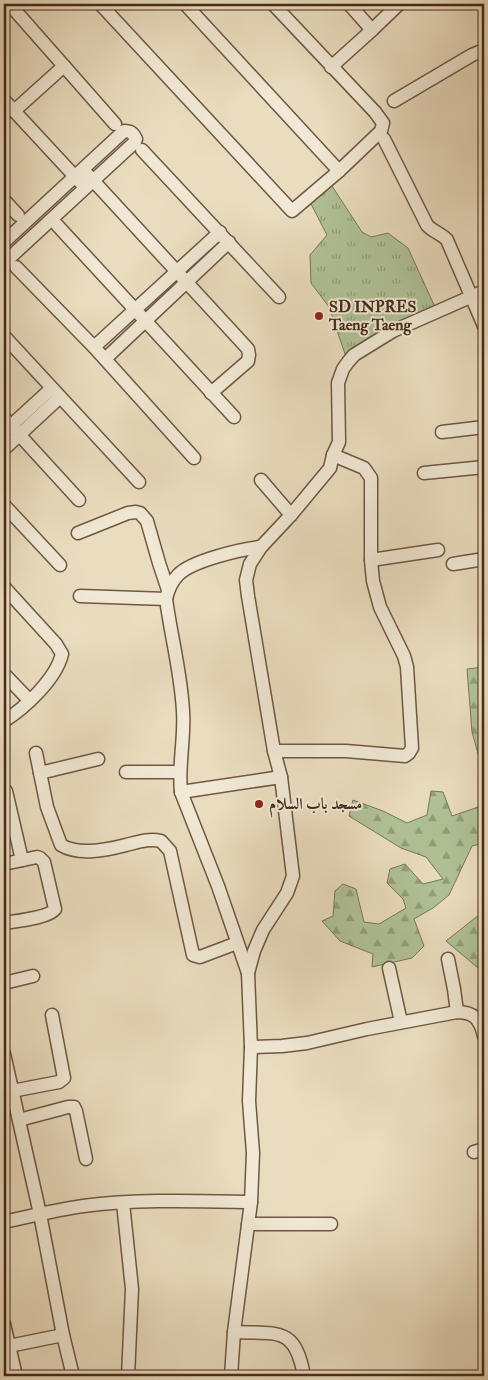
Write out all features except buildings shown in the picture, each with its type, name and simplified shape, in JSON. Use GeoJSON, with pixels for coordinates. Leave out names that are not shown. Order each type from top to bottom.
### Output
{"type":"FeatureCollection","features":[{"type":"Feature","properties":{"kind":"street"},"geometry":{"type":"LineString","coordinates":[[102,4],[292,211],[339,171],[381,131],[383,123],[375,112],[272,4]]}},
{"type":"Feature","properties":{"kind":"street"},"geometry":{"type":"LineString","coordinates":[[185,4],[339,171]]}},
{"type":"Feature","properties":{"kind":"street"},"geometry":{"type":"LineString","coordinates":[[348,4],[372,30]]}},
{"type":"Feature","properties":{"kind":"street"},"geometry":{"type":"LineString","coordinates":[[331,68],[399,4]]}},
{"type":"Feature","properties":{"kind":"street"},"geometry":{"type":"LineString","coordinates":[[12,7],[115,124]]}},
{"type":"Feature","properties":{"kind":"street"},"geometry":{"type":"LineString","coordinates":[[394,101],[472,55],[484,50]]}},
{"type":"Feature","properties":{"kind":"street"},"geometry":{"type":"LineString","coordinates":[[14,111],[64,66]]}},
{"type":"Feature","properties":{"kind":"street"},"geometry":{"type":"LineString","coordinates":[[4,100],[80,173],[177,271],[248,349],[248,361],[211,394]]}},
{"type":"Feature","properties":{"kind":"street"},"geometry":{"type":"LineString","coordinates":[[4,242],[124,132],[130,131],[134,134],[135,142],[89,184],[10,265],[94,347],[194,458]]}},
{"type":"Feature","properties":{"kind":"street"},"geometry":{"type":"LineString","coordinates":[[384,140],[427,225],[443,235],[447,240],[484,326]]}},
{"type":"Feature","properties":{"kind":"street"},"geometry":{"type":"LineString","coordinates":[[142,150],[279,297]]}},
{"type":"Feature","properties":{"kind":"street"},"geometry":{"type":"LineString","coordinates":[[4,200],[18,215]]}},
{"type":"Feature","properties":{"kind":"street"},"geometry":{"type":"LineString","coordinates":[[57,225],[234,417]]}},
{"type":"Feature","properties":{"kind":"street"},"geometry":{"type":"LineString","coordinates":[[94,347],[220,232]]}},
{"type":"Feature","properties":{"kind":"street"},"geometry":{"type":"LineString","coordinates":[[105,359],[144,320],[229,242]]}},
{"type":"Feature","properties":{"kind":"street"},"geometry":{"type":"LineString","coordinates":[[231,1376],[234,1332],[251,1202],[253,1153],[249,1102],[251,1047],[248,973],[254,951],[263,930],[287,892],[293,876],[281,777],[274,751],[246,580],[250,564],[261,547],[291,515],[330,468],[339,442],[338,383],[343,368],[354,355],[393,331],[484,291]]}},
{"type":"Feature","properties":{"kind":"street"},"geometry":{"type":"LineString","coordinates":[[4,336],[139,482]]}},
{"type":"Feature","properties":{"kind":"street"},"geometry":{"type":"LineString","coordinates":[[4,449],[9,428],[56,392]]}},
{"type":"Feature","properties":{"kind":"street"},"geometry":{"type":"LineString","coordinates":[[442,432],[484,427]]}},
{"type":"Feature","properties":{"kind":"street"},"geometry":{"type":"LineString","coordinates":[[9,428],[79,500]]}},
{"type":"Feature","properties":{"kind":"street"},"geometry":{"type":"LineString","coordinates":[[274,751],[346,751],[402,756],[407,755],[411,751],[412,739],[407,667],[404,656],[380,607],[373,581],[371,560],[372,483],[370,474],[358,465],[333,455]]}},
{"type":"Feature","properties":{"kind":"street"},"geometry":{"type":"LineString","coordinates":[[424,473],[484,466]]}},
{"type":"Feature","properties":{"kind":"street"},"geometry":{"type":"LineString","coordinates":[[261,480],[291,515]]}},
{"type":"Feature","properties":{"kind":"street"},"geometry":{"type":"LineString","coordinates":[[4,505],[60,564]]}},
{"type":"Feature","properties":{"kind":"street"},"geometry":{"type":"LineString","coordinates":[[78,533],[128,513],[136,512],[143,515],[147,522],[167,595],[183,708],[184,733],[180,772],[181,792],[218,886],[248,973]]}},
{"type":"Feature","properties":{"kind":"street"},"geometry":{"type":"LineString","coordinates":[[167,595],[178,574],[189,568],[237,550],[261,547]]}},
{"type":"Feature","properties":{"kind":"street"},"geometry":{"type":"LineString","coordinates":[[371,560],[438,550]]}},
{"type":"Feature","properties":{"kind":"street"},"geometry":{"type":"LineString","coordinates":[[453,564],[484,559]]}},
{"type":"Feature","properties":{"kind":"street"},"geometry":{"type":"LineString","coordinates":[[4,587],[56,644],[62,654],[60,663],[48,681],[21,710],[4,721]]}},
{"type":"Feature","properties":{"kind":"street"},"geometry":{"type":"LineString","coordinates":[[80,596],[167,595]]}},
{"type":"Feature","properties":{"kind":"street"},"geometry":{"type":"LineString","coordinates":[[4,674],[29,700]]}},
{"type":"Feature","properties":{"kind":"street"},"geometry":{"type":"LineString","coordinates":[[36,753],[46,807],[61,845],[74,851],[86,851],[120,847],[149,840],[161,840],[170,851],[193,955],[200,957],[237,943]]}},
{"type":"Feature","properties":{"kind":"street"},"geometry":{"type":"LineString","coordinates":[[40,773],[98,760]]}},
{"type":"Feature","properties":{"kind":"street"},"geometry":{"type":"LineString","coordinates":[[126,772],[180,772]]}},
{"type":"Feature","properties":{"kind":"street"},"geometry":{"type":"LineString","coordinates":[[181,792],[281,777]]}},
{"type":"Feature","properties":{"kind":"street"},"geometry":{"type":"LineString","coordinates":[[6,791],[22,860]]}},
{"type":"Feature","properties":{"kind":"street"},"geometry":{"type":"LineString","coordinates":[[4,864],[37,857],[42,859],[54,910],[46,915],[4,923]]}},
{"type":"Feature","properties":{"kind":"street"},"geometry":{"type":"LineString","coordinates":[[448,959],[456,1012]]}},
{"type":"Feature","properties":{"kind":"street"},"geometry":{"type":"LineString","coordinates":[[389,968],[401,1022]]}},
{"type":"Feature","properties":{"kind":"street"},"geometry":{"type":"LineString","coordinates":[[4,982],[33,976]]}},
{"type":"Feature","properties":{"kind":"street"},"geometry":{"type":"LineString","coordinates":[[251,1047],[308,1043],[456,1012],[472,1014],[480,1024],[484,1036]]}},
{"type":"Feature","properties":{"kind":"street"},"geometry":{"type":"LineString","coordinates":[[12,1091],[59,1082],[64,1078],[52,1015]]}},
{"type":"Feature","properties":{"kind":"street"},"geometry":{"type":"LineString","coordinates":[[4,1054],[40,1214],[63,1335],[73,1376]]}},
{"type":"Feature","properties":{"kind":"street"},"geometry":{"type":"LineString","coordinates":[[19,1120],[74,1107],[86,1159]]}},
{"type":"Feature","properties":{"kind":"street"},"geometry":{"type":"LineString","coordinates":[[4,1222],[82,1206],[158,1201],[251,1202]]}},
{"type":"Feature","properties":{"kind":"street"},"geometry":{"type":"LineString","coordinates":[[123,1203],[132,1289],[128,1376]]}},
{"type":"Feature","properties":{"kind":"street"},"geometry":{"type":"LineString","coordinates":[[248,1224],[331,1224]]}},
{"type":"Feature","properties":{"kind":"street"},"geometry":{"type":"LineString","coordinates":[[4,1324],[6,1346],[16,1376]]}},
{"type":"Feature","properties":{"kind":"street"},"geometry":{"type":"LineString","coordinates":[[234,1332],[277,1334],[290,1340],[297,1348],[304,1376]]}},
{"type":"Feature","properties":{"kind":"street"},"geometry":{"type":"LineString","coordinates":[[6,1346],[63,1335]]}},
{"type":"Feature","properties":{"kind":"green space"},"geometry":{"type":"Polygon","coordinates":[[[332,186],[362,232],[371,237],[388,233],[408,248],[435,307],[364,341],[345,354],[329,307],[311,283],[310,255],[327,235],[310,202],[332,186]]]}},
{"type":"Feature","properties":{"kind":"green space"},"geometry":{"type":"Polygon","coordinates":[[[484,667],[484,775],[472,732],[467,669],[484,667]]]}},
{"type":"Feature","properties":{"kind":"green space"},"geometry":{"type":"Polygon","coordinates":[[[484,775],[484,843],[472,846],[449,895],[433,908],[414,919],[424,946],[412,958],[372,967],[373,954],[340,941],[322,921],[333,916],[335,891],[343,884],[356,889],[364,922],[379,924],[406,908],[403,899],[387,883],[390,869],[405,864],[423,884],[443,879],[426,857],[401,848],[349,816],[353,800],[383,811],[407,823],[427,815],[431,791],[443,792],[452,816],[481,806],[484,775]]]}},
{"type":"Feature","properties":{"kind":"green space"},"geometry":{"type":"Polygon","coordinates":[[[484,911],[484,973],[446,941],[484,911]]]}},
{"type":"Feature","properties":{"kind":"place","name":"SD INPRES Taeng Taeng"},"geometry":{"type":"Point","coordinates":[319,316]}},
{"type":"Feature","properties":{"kind":"place","name":"مسجد باب السلام"},"geometry":{"type":"Point","coordinates":[259,804]}}]}
